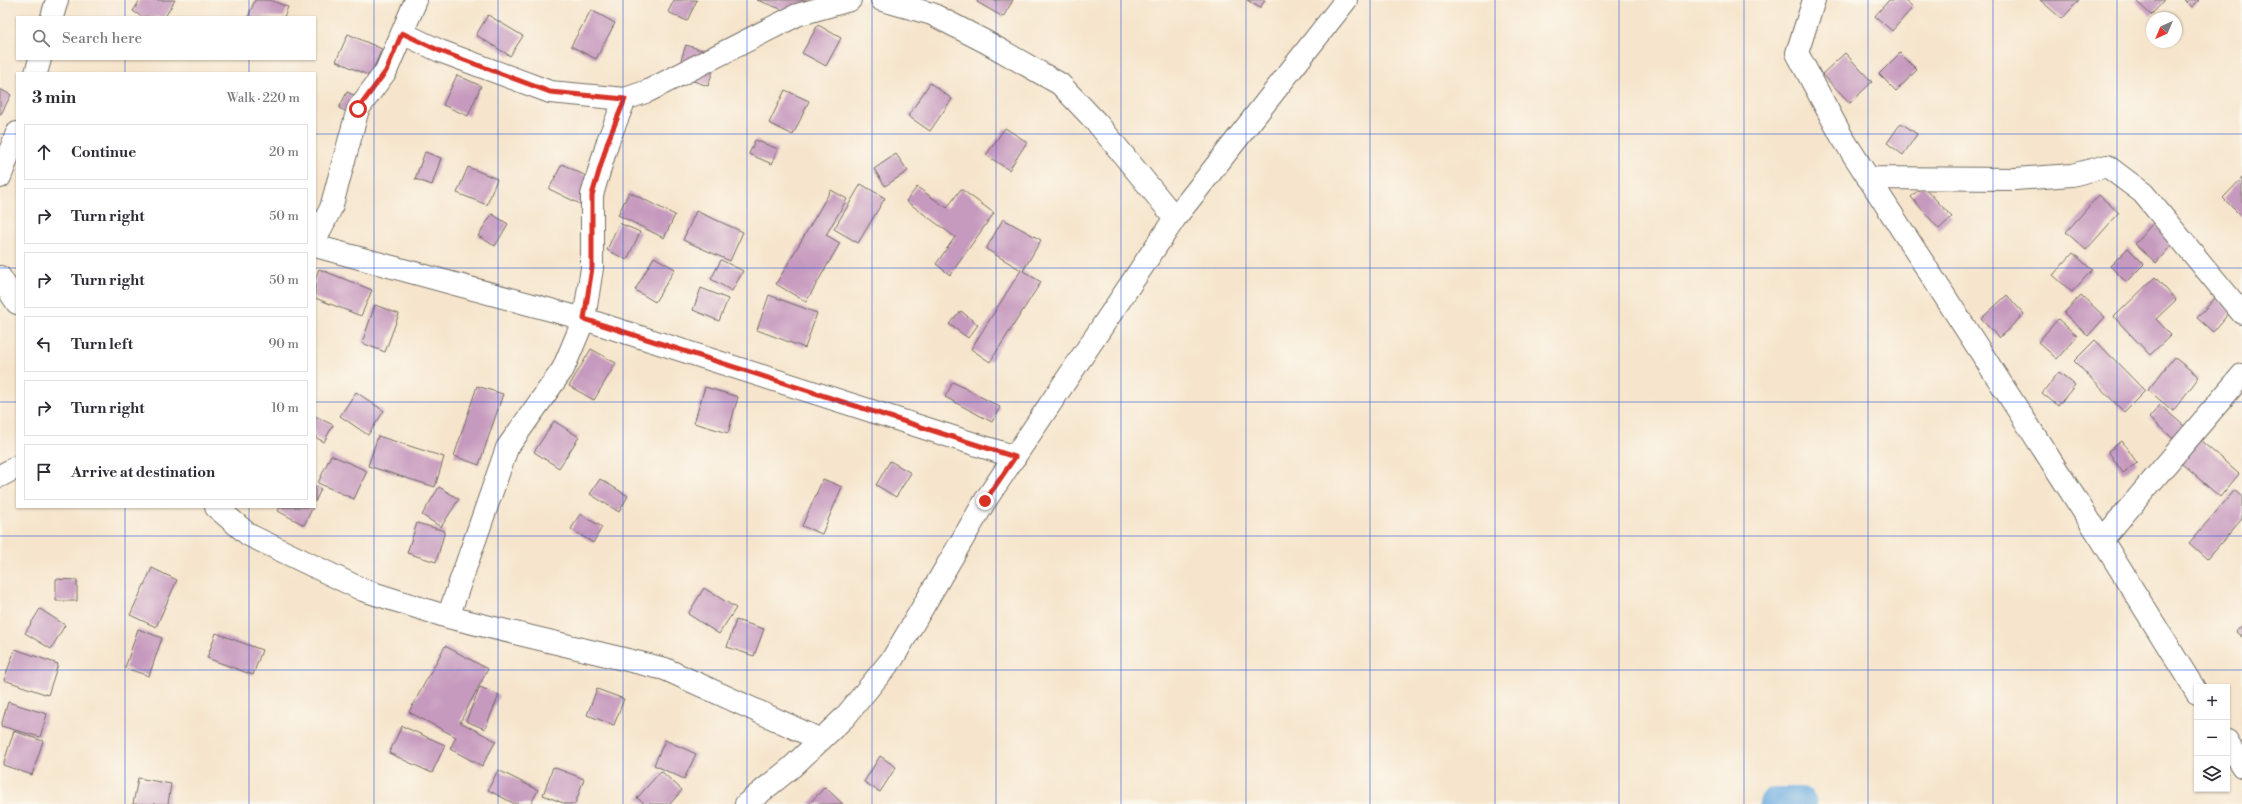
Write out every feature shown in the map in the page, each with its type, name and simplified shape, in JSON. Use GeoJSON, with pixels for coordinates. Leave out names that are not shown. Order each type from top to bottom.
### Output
{"type":"FeatureCollection","features":[{"type":"Feature","properties":{"kind":"street"},"geometry":{"type":"LineString","coordinates":[[52,16],[57,0]]}},
{"type":"Feature","properties":{"kind":"street"},"geometry":{"type":"LineString","coordinates":[[316,238],[331,208],[358,109],[386,71],[416,0]]}},
{"type":"Feature","properties":{"kind":"street"},"geometry":{"type":"LineString","coordinates":[[402,33],[440,51],[550,92],[625,99],[648,91],[797,15],[850,0]]}},
{"type":"Feature","properties":{"kind":"street"},"geometry":{"type":"LineString","coordinates":[[882,0],[932,14],[986,42],[1060,84],[1098,124],[1176,218]]}},
{"type":"Feature","properties":{"kind":"street"},"geometry":{"type":"LineString","coordinates":[[746,804],[792,767],[845,717],[893,658],[985,501],[1176,218],[1346,0]]}},
{"type":"Feature","properties":{"kind":"street"},"geometry":{"type":"LineString","coordinates":[[1814,0],[1796,53],[1842,137],[2102,540],[2194,688]]}},
{"type":"Feature","properties":{"kind":"street"},"geometry":{"type":"LineString","coordinates":[[36,72],[40,60]]}},
{"type":"Feature","properties":{"kind":"street"},"geometry":{"type":"LineString","coordinates":[[448,617],[508,448],[562,370],[584,319],[592,268],[592,195],[608,141],[625,99]]}},
{"type":"Feature","properties":{"kind":"street"},"geometry":{"type":"LineString","coordinates":[[0,177],[16,136]]}},
{"type":"Feature","properties":{"kind":"street"},"geometry":{"type":"LineString","coordinates":[[1868,178],[2015,179],[2072,175],[2107,166],[2143,193],[2242,313]]}},
{"type":"Feature","properties":{"kind":"street"},"geometry":{"type":"LineString","coordinates":[[316,246],[584,319],[1015,457]]}},
{"type":"Feature","properties":{"kind":"street"},"geometry":{"type":"LineString","coordinates":[[0,276],[16,301]]}},
{"type":"Feature","properties":{"kind":"street"},"geometry":{"type":"LineString","coordinates":[[2102,540],[2242,375]]}},
{"type":"Feature","properties":{"kind":"street"},"geometry":{"type":"LineString","coordinates":[[0,476],[16,468]]}},
{"type":"Feature","properties":{"kind":"street"},"geometry":{"type":"LineString","coordinates":[[217,508],[249,535],[363,590],[448,617],[665,669],[821,740]]}},
{"type":"Feature","properties":{"kind":"street"},"geometry":{"type":"LineString","coordinates":[[2230,746],[2242,766]]}},
{"type":"Feature","properties":{"kind":"building"},"geometry":{"type":"Polygon","coordinates":[[[140,0],[175,0],[166,16],[140,16],[133,11],[140,0]]]}},
{"type":"Feature","properties":{"kind":"building"},"geometry":{"type":"Polygon","coordinates":[[[255,0],[270,0],[288,7],[284,16],[248,16],[255,0]]]}},
{"type":"Feature","properties":{"kind":"building"},"geometry":{"type":"Polygon","coordinates":[[[674,0],[697,0],[687,21],[668,12],[674,0]]]}},
{"type":"Feature","properties":{"kind":"building"},"geometry":{"type":"Polygon","coordinates":[[[757,0],[811,0],[805,18],[757,0]]]}},
{"type":"Feature","properties":{"kind":"building"},"geometry":{"type":"Polygon","coordinates":[[[978,0],[1013,0],[1003,17],[977,2],[978,0]]]}},
{"type":"Feature","properties":{"kind":"building"},"geometry":{"type":"Polygon","coordinates":[[[1247,0],[1265,0],[1260,8],[1247,0]]]}},
{"type":"Feature","properties":{"kind":"building"},"geometry":{"type":"Polygon","coordinates":[[[1889,0],[1905,0],[1913,7],[1892,31],[1875,16],[1889,0]]]}},
{"type":"Feature","properties":{"kind":"building"},"geometry":{"type":"Polygon","coordinates":[[[2040,0],[2079,0],[2062,19],[2040,0]]]}},
{"type":"Feature","properties":{"kind":"building"},"geometry":{"type":"Polygon","coordinates":[[[2135,0],[2165,0],[2154,12],[2148,12],[2135,0]]]}},
{"type":"Feature","properties":{"kind":"building"},"geometry":{"type":"Polygon","coordinates":[[[2185,0],[2199,0],[2192,7],[2185,0]]]}},
{"type":"Feature","properties":{"kind":"building"},"geometry":{"type":"Polygon","coordinates":[[[591,10],[615,23],[596,59],[571,46],[591,10]]]}},
{"type":"Feature","properties":{"kind":"building"},"geometry":{"type":"Polygon","coordinates":[[[488,15],[523,36],[510,56],[476,35],[488,15]]]}},
{"type":"Feature","properties":{"kind":"building"},"geometry":{"type":"Polygon","coordinates":[[[818,25],[841,38],[826,66],[802,53],[818,25]]]}},
{"type":"Feature","properties":{"kind":"building"},"geometry":{"type":"Polygon","coordinates":[[[348,34],[382,49],[370,76],[336,61],[348,34]]]}},
{"type":"Feature","properties":{"kind":"building"},"geometry":{"type":"Polygon","coordinates":[[[686,45],[718,55],[708,86],[676,75],[686,45]]]}},
{"type":"Feature","properties":{"kind":"building"},"geometry":{"type":"Polygon","coordinates":[[[1845,53],[1872,82],[1850,103],[1822,74],[1845,53]]]}},
{"type":"Feature","properties":{"kind":"building"},"geometry":{"type":"Polygon","coordinates":[[[1900,53],[1917,70],[1896,91],[1879,74],[1900,53]]]}},
{"type":"Feature","properties":{"kind":"building"},"geometry":{"type":"Polygon","coordinates":[[[457,75],[481,86],[468,116],[443,105],[457,75]]]}},
{"type":"Feature","properties":{"kind":"building"},"geometry":{"type":"Polygon","coordinates":[[[930,83],[952,99],[930,131],[908,116],[930,83]]]}},
{"type":"Feature","properties":{"kind":"building"},"geometry":{"type":"Polygon","coordinates":[[[0,89],[11,95],[1,114],[0,114],[0,89]]]}},
{"type":"Feature","properties":{"kind":"building"},"geometry":{"type":"Polygon","coordinates":[[[785,90],[809,101],[793,135],[769,123],[785,90]]]}},
{"type":"Feature","properties":{"kind":"building"},"geometry":{"type":"Polygon","coordinates":[[[347,92],[369,102],[361,119],[339,108],[347,92]]]}},
{"type":"Feature","properties":{"kind":"building"},"geometry":{"type":"Polygon","coordinates":[[[1901,123],[1917,134],[1903,155],[1887,143],[1901,123]]]}},
{"type":"Feature","properties":{"kind":"building"},"geometry":{"type":"Polygon","coordinates":[[[1005,128],[1027,142],[1009,170],[986,155],[1005,128]]]}},
{"type":"Feature","properties":{"kind":"building"},"geometry":{"type":"Polygon","coordinates":[[[755,140],[778,149],[772,164],[749,154],[755,140]]]}},
{"type":"Feature","properties":{"kind":"building"},"geometry":{"type":"Polygon","coordinates":[[[425,152],[441,158],[432,185],[415,179],[425,152]]]}},
{"type":"Feature","properties":{"kind":"building"},"geometry":{"type":"Polygon","coordinates":[[[896,154],[908,171],[885,186],[874,169],[896,154]]]}},
{"type":"Feature","properties":{"kind":"building"},"geometry":{"type":"Polygon","coordinates":[[[562,164],[592,179],[580,204],[549,189],[562,164]]]}},
{"type":"Feature","properties":{"kind":"building"},"geometry":{"type":"Polygon","coordinates":[[[468,167],[497,179],[487,205],[457,193],[468,167]]]}},
{"type":"Feature","properties":{"kind":"building"},"geometry":{"type":"Polygon","coordinates":[[[2242,178],[2242,217],[2223,198],[2242,178]]]}},
{"type":"Feature","properties":{"kind":"building"},"geometry":{"type":"Polygon","coordinates":[[[861,184],[885,198],[858,243],[834,229],[861,184]]]}},
{"type":"Feature","properties":{"kind":"building"},"geometry":{"type":"Polygon","coordinates":[[[1923,186],[1952,217],[1939,229],[1911,197],[1923,186]]]}},
{"type":"Feature","properties":{"kind":"building"},"geometry":{"type":"Polygon","coordinates":[[[917,187],[947,208],[961,189],[994,213],[950,275],[936,264],[955,237],[906,201],[917,187]]]}},
{"type":"Feature","properties":{"kind":"building"},"geometry":{"type":"Polygon","coordinates":[[[831,190],[847,199],[826,235],[840,243],[806,302],[776,284],[831,190]]]}},
{"type":"Feature","properties":{"kind":"building"},"geometry":{"type":"Polygon","coordinates":[[[629,192],[675,215],[664,238],[618,215],[629,192]]]}},
{"type":"Feature","properties":{"kind":"building"},"geometry":{"type":"Polygon","coordinates":[[[2099,195],[2119,213],[2086,250],[2066,232],[2099,195]]]}},
{"type":"Feature","properties":{"kind":"building"},"geometry":{"type":"Polygon","coordinates":[[[696,211],[743,232],[730,261],[683,240],[696,211]]]}},
{"type":"Feature","properties":{"kind":"building"},"geometry":{"type":"Polygon","coordinates":[[[492,214],[508,224],[495,246],[478,236],[492,214]]]}},
{"type":"Feature","properties":{"kind":"building"},"geometry":{"type":"Polygon","coordinates":[[[1003,219],[1041,240],[1023,271],[1041,282],[990,362],[971,349],[1021,270],[986,249],[1003,219]]]}},
{"type":"Feature","properties":{"kind":"building"},"geometry":{"type":"Polygon","coordinates":[[[619,223],[640,232],[627,260],[607,250],[619,223]]]}},
{"type":"Feature","properties":{"kind":"building"},"geometry":{"type":"Polygon","coordinates":[[[2153,223],[2174,242],[2156,263],[2135,244],[2153,223]]]}},
{"type":"Feature","properties":{"kind":"building"},"geometry":{"type":"Polygon","coordinates":[[[2128,248],[2144,264],[2126,282],[2110,266],[2128,248]]]}},
{"type":"Feature","properties":{"kind":"building"},"geometry":{"type":"Polygon","coordinates":[[[2073,253],[2092,270],[2072,292],[2053,275],[2073,253]]]}},
{"type":"Feature","properties":{"kind":"building"},"geometry":{"type":"Polygon","coordinates":[[[654,257],[675,269],[655,302],[635,290],[654,257]]]}},
{"type":"Feature","properties":{"kind":"building"},"geometry":{"type":"Polygon","coordinates":[[[721,260],[743,271],[732,291],[711,279],[721,260]]]}},
{"type":"Feature","properties":{"kind":"building"},"geometry":{"type":"Polygon","coordinates":[[[319,269],[372,290],[361,316],[316,298],[316,277],[319,269]]]}},
{"type":"Feature","properties":{"kind":"building"},"geometry":{"type":"Polygon","coordinates":[[[2155,277],[2176,300],[2156,319],[2171,335],[2150,355],[2114,317],[2155,277]]]}},
{"type":"Feature","properties":{"kind":"building"},"geometry":{"type":"Polygon","coordinates":[[[701,288],[728,299],[719,321],[693,310],[701,288]]]}},
{"type":"Feature","properties":{"kind":"building"},"geometry":{"type":"Polygon","coordinates":[[[769,295],[817,313],[805,348],[757,330],[769,295]]]}},
{"type":"Feature","properties":{"kind":"building"},"geometry":{"type":"Polygon","coordinates":[[[2007,295],[2024,314],[1999,338],[1981,319],[2007,295]]]}},
{"type":"Feature","properties":{"kind":"building"},"geometry":{"type":"Polygon","coordinates":[[[2081,295],[2105,317],[2088,336],[2064,313],[2081,295]]]}},
{"type":"Feature","properties":{"kind":"building"},"geometry":{"type":"Polygon","coordinates":[[[2215,298],[2231,311],[2213,332],[2197,318],[2215,298]]]}},
{"type":"Feature","properties":{"kind":"building"},"geometry":{"type":"Polygon","coordinates":[[[375,305],[399,314],[385,352],[362,343],[375,305]]]}},
{"type":"Feature","properties":{"kind":"building"},"geometry":{"type":"Polygon","coordinates":[[[961,311],[978,325],[968,338],[949,324],[961,311]]]}},
{"type":"Feature","properties":{"kind":"building"},"geometry":{"type":"Polygon","coordinates":[[[2058,319],[2077,336],[2057,359],[2038,342],[2058,319]]]}},
{"type":"Feature","properties":{"kind":"building"},"geometry":{"type":"Polygon","coordinates":[[[2095,340],[2145,391],[2124,412],[2074,361],[2095,340]]]}},
{"type":"Feature","properties":{"kind":"building"},"geometry":{"type":"Polygon","coordinates":[[[591,349],[616,363],[594,400],[569,386],[591,349]]]}},
{"type":"Feature","properties":{"kind":"building"},"geometry":{"type":"Polygon","coordinates":[[[2174,357],[2199,377],[2173,411],[2148,390],[2174,357]]]}},
{"type":"Feature","properties":{"kind":"building"},"geometry":{"type":"Polygon","coordinates":[[[2059,372],[2075,385],[2058,406],[2042,393],[2059,372]]]}},
{"type":"Feature","properties":{"kind":"building"},"geometry":{"type":"Polygon","coordinates":[[[953,382],[1000,407],[992,422],[945,397],[953,382]]]}},
{"type":"Feature","properties":{"kind":"building"},"geometry":{"type":"Polygon","coordinates":[[[477,386],[503,394],[479,465],[454,456],[477,386]]]}},
{"type":"Feature","properties":{"kind":"building"},"geometry":{"type":"Polygon","coordinates":[[[705,387],[738,397],[728,433],[694,423],[705,387]]]}},
{"type":"Feature","properties":{"kind":"building"},"geometry":{"type":"Polygon","coordinates":[[[356,392],[384,411],[368,435],[340,416],[356,392]]]}},
{"type":"Feature","properties":{"kind":"building"},"geometry":{"type":"Polygon","coordinates":[[[2160,405],[2239,474],[2220,497],[2175,458],[2184,448],[2149,418],[2160,405]]]}},
{"type":"Feature","properties":{"kind":"building"},"geometry":{"type":"Polygon","coordinates":[[[316,416],[333,425],[324,442],[316,438],[316,416]]]}},
{"type":"Feature","properties":{"kind":"building"},"geometry":{"type":"Polygon","coordinates":[[[554,421],[579,437],[559,468],[534,452],[554,421]]]}},
{"type":"Feature","properties":{"kind":"building"},"geometry":{"type":"Polygon","coordinates":[[[378,436],[444,457],[435,487],[368,466],[378,436]]]}},
{"type":"Feature","properties":{"kind":"building"},"geometry":{"type":"Polygon","coordinates":[[[2122,441],[2137,463],[2123,473],[2108,451],[2122,441]]]}},
{"type":"Feature","properties":{"kind":"building"},"geometry":{"type":"Polygon","coordinates":[[[331,455],[367,471],[354,499],[318,483],[331,455]]]}},
{"type":"Feature","properties":{"kind":"building"},"geometry":{"type":"Polygon","coordinates":[[[890,461],[911,473],[896,497],[876,485],[890,461]]]}},
{"type":"Feature","properties":{"kind":"building"},"geometry":{"type":"Polygon","coordinates":[[[600,479],[628,496],[619,512],[590,494],[600,479]]]}},
{"type":"Feature","properties":{"kind":"building"},"geometry":{"type":"Polygon","coordinates":[[[823,479],[842,487],[822,534],[802,526],[823,479]]]}},
{"type":"Feature","properties":{"kind":"building"},"geometry":{"type":"Polygon","coordinates":[[[316,486],[321,489],[316,500],[316,486]]]}},
{"type":"Feature","properties":{"kind":"building"},"geometry":{"type":"Polygon","coordinates":[[[439,487],[459,499],[441,527],[422,515],[439,487]]]}},
{"type":"Feature","properties":{"kind":"building"},"geometry":{"type":"Polygon","coordinates":[[[2235,490],[2242,496],[2242,519],[2207,559],[2189,543],[2235,490]]]}},
{"type":"Feature","properties":{"kind":"building"},"geometry":{"type":"Polygon","coordinates":[[[280,508],[312,508],[304,525],[278,511],[280,508]]]}},
{"type":"Feature","properties":{"kind":"building"},"geometry":{"type":"Polygon","coordinates":[[[580,514],[602,527],[593,543],[571,529],[580,514]]]}},
{"type":"Feature","properties":{"kind":"building"},"geometry":{"type":"Polygon","coordinates":[[[417,523],[445,531],[436,562],[407,553],[417,523]]]}},
{"type":"Feature","properties":{"kind":"building"},"geometry":{"type":"Polygon","coordinates":[[[152,568],[177,580],[156,627],[130,615],[152,568]]]}},
{"type":"Feature","properties":{"kind":"building"},"geometry":{"type":"Polygon","coordinates":[[[56,579],[77,580],[77,601],[56,601],[56,579]]]}},
{"type":"Feature","properties":{"kind":"building"},"geometry":{"type":"Polygon","coordinates":[[[704,588],[736,608],[719,634],[688,614],[704,588]]]}},
{"type":"Feature","properties":{"kind":"building"},"geometry":{"type":"Polygon","coordinates":[[[40,609],[65,625],[51,649],[25,633],[40,609]]]}},
{"type":"Feature","properties":{"kind":"building"},"geometry":{"type":"Polygon","coordinates":[[[736,620],[764,629],[754,656],[727,647],[736,620]]]}},
{"type":"Feature","properties":{"kind":"building"},"geometry":{"type":"Polygon","coordinates":[[[2242,625],[2242,637],[2236,632],[2242,625]]]}},
{"type":"Feature","properties":{"kind":"building"},"geometry":{"type":"Polygon","coordinates":[[[138,629],[162,638],[149,676],[125,668],[138,629]]]}},
{"type":"Feature","properties":{"kind":"building"},"geometry":{"type":"Polygon","coordinates":[[[216,633],[262,650],[253,675],[207,658],[216,633]]]}},
{"type":"Feature","properties":{"kind":"building"},"geometry":{"type":"Polygon","coordinates":[[[445,646],[488,669],[460,722],[496,741],[482,766],[450,749],[456,737],[409,712],[445,646]]]}},
{"type":"Feature","properties":{"kind":"building"},"geometry":{"type":"Polygon","coordinates":[[[15,649],[58,664],[48,695],[4,680],[15,649]]]}},
{"type":"Feature","properties":{"kind":"building"},"geometry":{"type":"Polygon","coordinates":[[[480,687],[499,695],[485,729],[466,721],[480,687]]]}},
{"type":"Feature","properties":{"kind":"building"},"geometry":{"type":"Polygon","coordinates":[[[597,689],[624,699],[614,725],[587,715],[597,689]]]}},
{"type":"Feature","properties":{"kind":"building"},"geometry":{"type":"Polygon","coordinates":[[[8,702],[47,714],[40,737],[1,726],[8,702]]]}},
{"type":"Feature","properties":{"kind":"building"},"geometry":{"type":"Polygon","coordinates":[[[402,726],[445,745],[432,773],[389,753],[402,726]]]}},
{"type":"Feature","properties":{"kind":"building"},"geometry":{"type":"Polygon","coordinates":[[[14,731],[43,741],[32,775],[3,765],[14,731]]]}},
{"type":"Feature","properties":{"kind":"building"},"geometry":{"type":"Polygon","coordinates":[[[665,740],[696,754],[684,779],[654,765],[665,740]]]}},
{"type":"Feature","properties":{"kind":"building"},"geometry":{"type":"Polygon","coordinates":[[[880,756],[896,767],[880,792],[864,782],[880,756]]]}},
{"type":"Feature","properties":{"kind":"building"},"geometry":{"type":"Polygon","coordinates":[[[553,767],[584,779],[575,804],[566,804],[543,795],[553,767]]]}},
{"type":"Feature","properties":{"kind":"building"},"geometry":{"type":"Polygon","coordinates":[[[498,770],[538,790],[531,804],[515,804],[488,790],[498,770]]]}},
{"type":"Feature","properties":{"kind":"building"},"geometry":{"type":"Polygon","coordinates":[[[661,771],[682,790],[670,804],[645,804],[637,798],[661,771]]]}},
{"type":"Feature","properties":{"kind":"building"},"geometry":{"type":"Polygon","coordinates":[[[138,778],[171,784],[168,804],[133,804],[138,778]]]}},
{"type":"Feature","properties":{"kind":"building"},"geometry":{"type":"Polygon","coordinates":[[[825,787],[843,804],[809,804],[825,787]]]}},
{"type":"Feature","properties":{"kind":"waterway"},"geometry":{"type":"LineString","coordinates":[[1776,804],[1800,804]]}},
{"type":"Feature","properties":{"kind":"route"},"geometry":{"type":"LineString","coordinates":[[358,109],[386,71],[402,33],[440,51],[550,92],[625,99],[608,141],[592,195],[592,268],[584,319],[1015,457],[985,501]]}}]}
